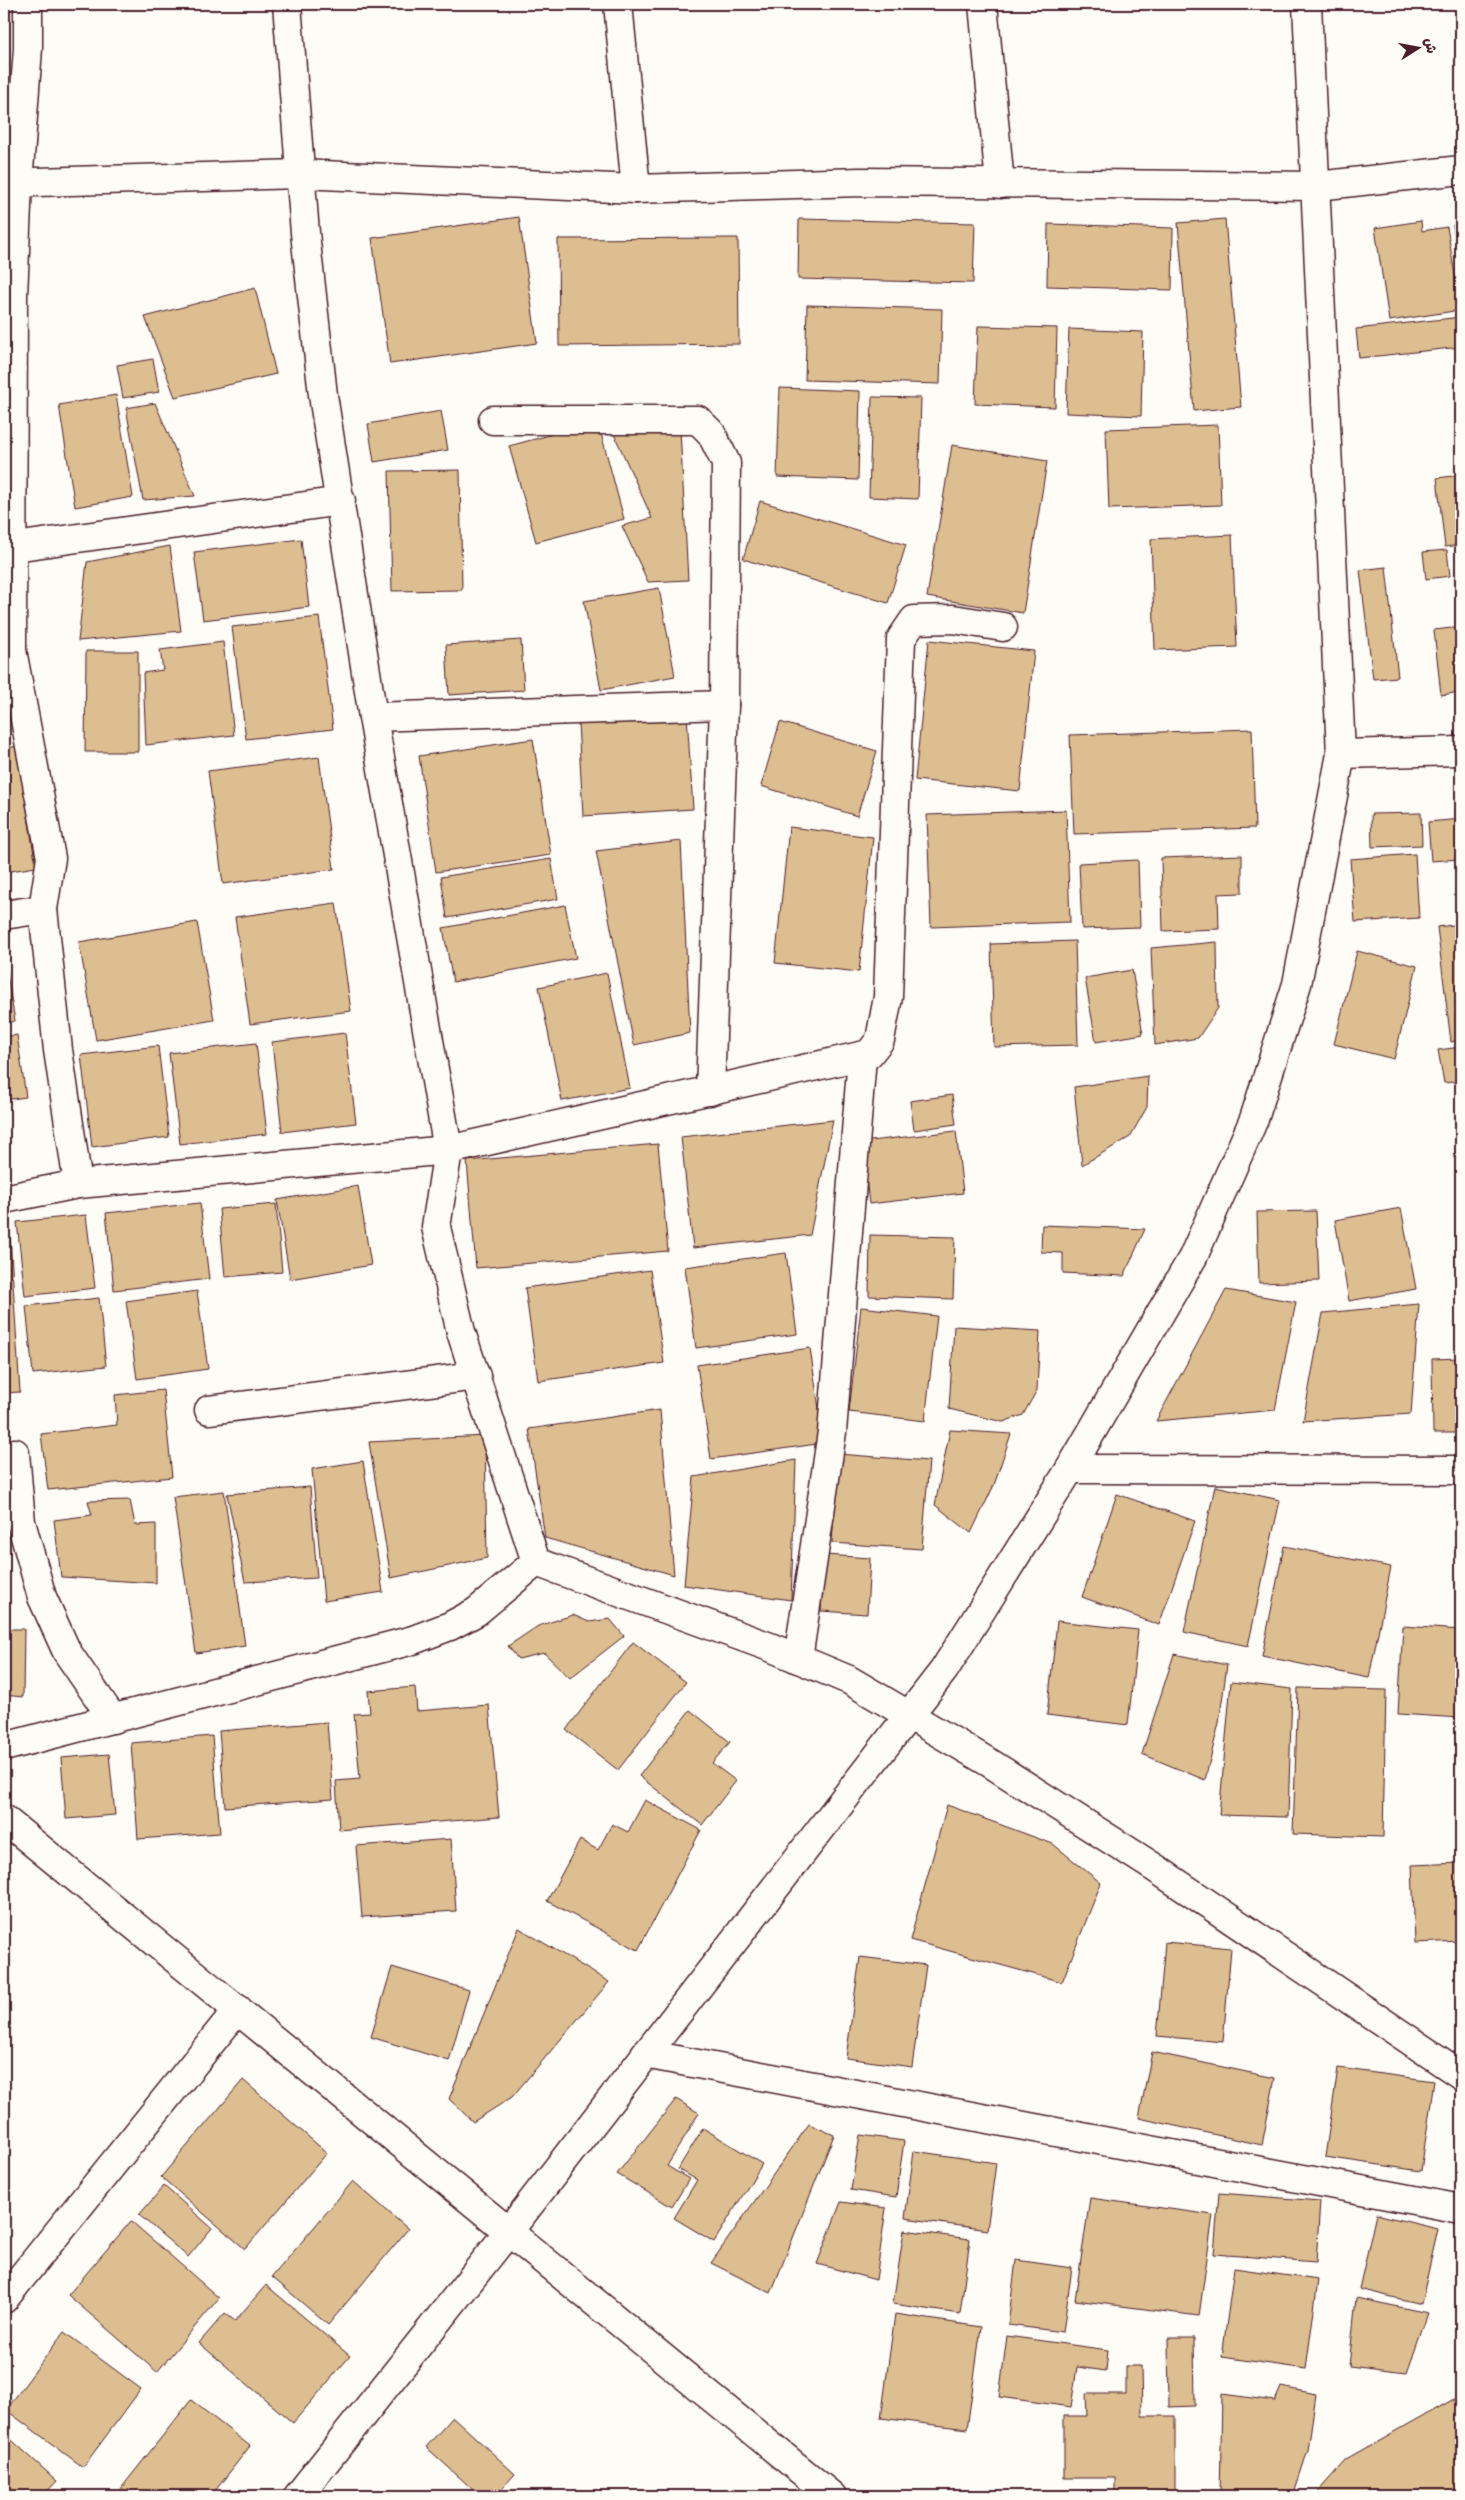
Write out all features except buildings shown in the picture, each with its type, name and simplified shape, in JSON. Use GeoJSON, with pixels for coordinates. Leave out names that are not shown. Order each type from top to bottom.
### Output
{"type":"FeatureCollection","features":[{"type":"Feature","properties":{"kind":"street"},"geometry":{"type":"LineString","coordinates":[[28,4],[28,48],[11,184],[13,295],[8,445],[14,547],[8,650],[51,858],[44,909],[58,1050],[78,1184]]}},
{"type":"Feature","properties":{"kind":"street"},"geometry":{"type":"LineString","coordinates":[[287,4],[300,174],[323,395],[341,501],[373,717],[448,1150],[436,1227],[461,1332],[536,1562]]}},
{"type":"Feature","properties":{"kind":"street"},"geometry":{"type":"LineString","coordinates":[[618,4],[636,188]]}},
{"type":"Feature","properties":{"kind":"street"},"geometry":{"type":"LineString","coordinates":[[983,4],[1000,184]]}},
{"type":"Feature","properties":{"kind":"street"},"geometry":{"type":"LineString","coordinates":[[298,2496],[509,2231],[944,1670],[1070,1469],[1193,1257],[1254,1119],[1297,984],[1341,754],[1317,186],[1307,4]]}},
{"type":"Feature","properties":{"kind":"street"},"geometry":{"type":"LineString","coordinates":[[11,184],[300,174],[636,188],[860,182],[1317,186],[1461,170]]}},
{"type":"Feature","properties":{"kind":"street"},"geometry":{"type":"LineString","coordinates":[[493,420],[698,420],[711,432],[726,463],[724,705],[710,1091]]}},
{"type":"Feature","properties":{"kind":"street"},"geometry":{"type":"LineString","coordinates":[[14,547],[341,501]]}},
{"type":"Feature","properties":{"kind":"street"},"geometry":{"type":"LineString","coordinates":[[4,1199],[78,1184],[448,1150],[869,1054],[880,1040],[888,997],[901,638],[914,620],[952,619],[1003,627]]}},
{"type":"Feature","properties":{"kind":"street"},"geometry":{"type":"LineString","coordinates":[[373,717],[724,705]]}},
{"type":"Feature","properties":{"kind":"street"},"geometry":{"type":"LineString","coordinates":[[1341,754],[1461,750]]}},
{"type":"Feature","properties":{"kind":"street"},"geometry":{"type":"LineString","coordinates":[[4,915],[44,909]]}},
{"type":"Feature","properties":{"kind":"street"},"geometry":{"type":"LineString","coordinates":[[798,1659],[832,1432],[862,1057]]}},
{"type":"Feature","properties":{"kind":"street"},"geometry":{"type":"LineString","coordinates":[[209,1410],[476,1376]]}},
{"type":"Feature","properties":{"kind":"street"},"geometry":{"type":"LineString","coordinates":[[15,1453],[21,1522],[42,1597],[68,1652],[113,1719]]}},
{"type":"Feature","properties":{"kind":"street"},"geometry":{"type":"LineString","coordinates":[[1070,1469],[1461,1470]]}},
{"type":"Feature","properties":{"kind":"street"},"geometry":{"type":"LineString","coordinates":[[536,1562],[798,1659],[849,1680],[909,1714],[1155,1868],[1461,2075]]}},
{"type":"Feature","properties":{"kind":"street"},"geometry":{"type":"LineString","coordinates":[[4,1747],[414,1640],[450,1626],[476,1612],[536,1562]]}},
{"type":"Feature","properties":{"kind":"street"},"geometry":{"type":"LineString","coordinates":[[4,1819],[832,2496]]}},
{"type":"Feature","properties":{"kind":"street"},"geometry":{"type":"LineString","coordinates":[[4,2299],[238,2009]]}},
{"type":"Feature","properties":{"kind":"street"},"geometry":{"type":"LineString","coordinates":[[646,2054],[1461,2209]]}}]}
